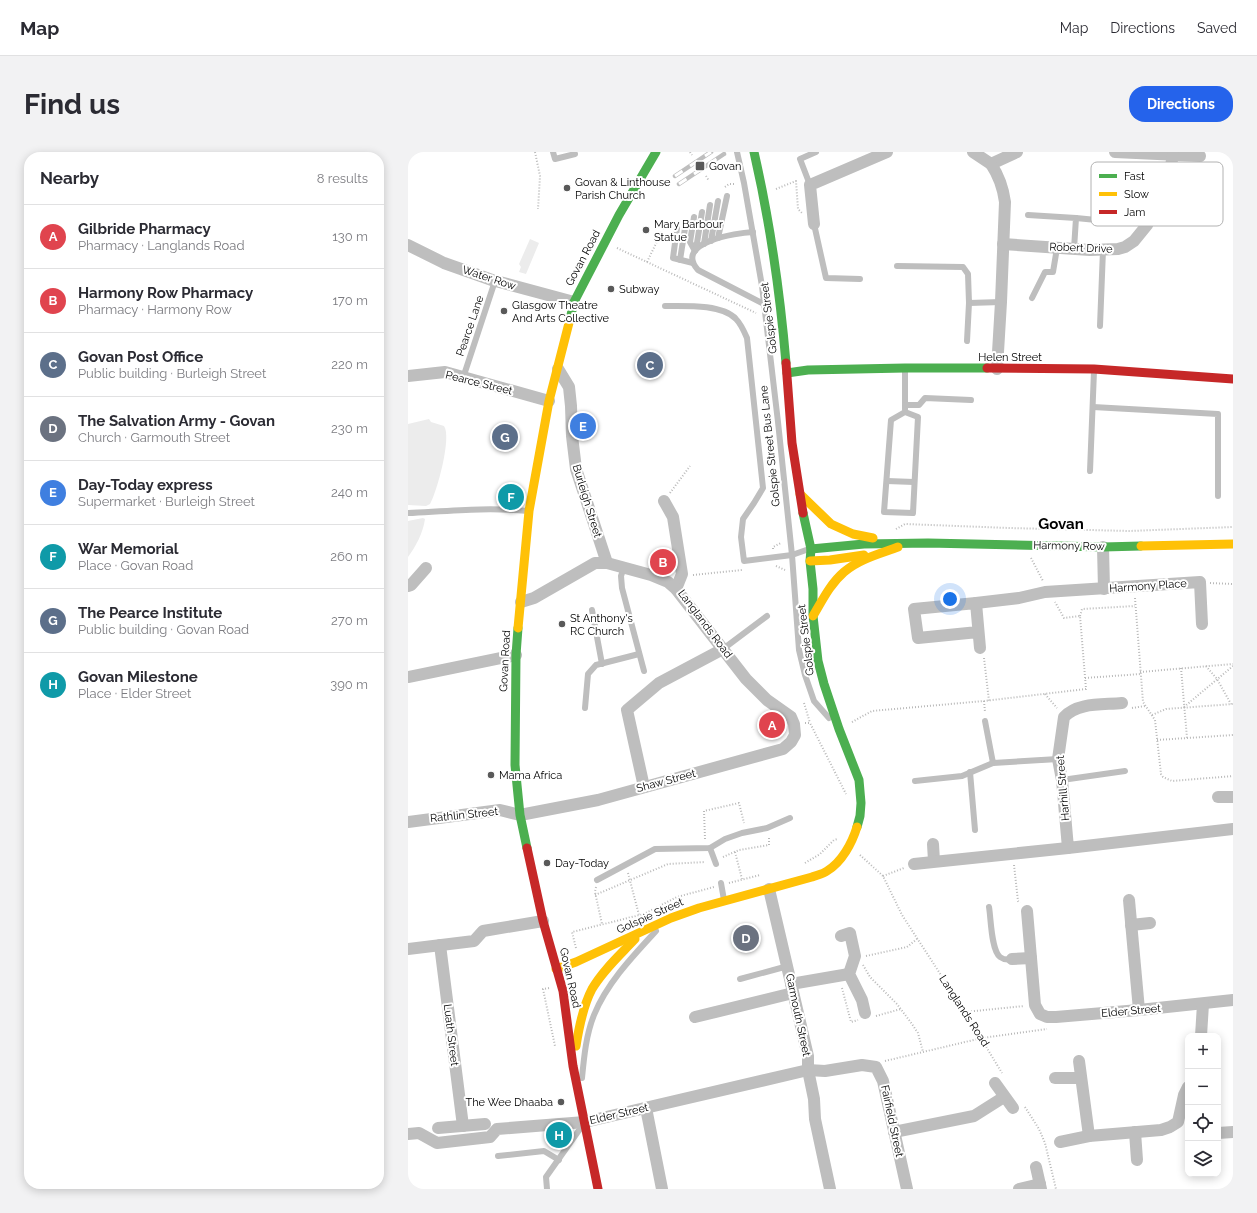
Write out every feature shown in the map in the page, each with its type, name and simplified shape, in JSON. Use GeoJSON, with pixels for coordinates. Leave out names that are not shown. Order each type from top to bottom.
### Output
{"type":"FeatureCollection","features":[{"type":"Feature","properties":{"kind":"street","name":"Govan Road"},"geometry":{"type":"LineString","coordinates":[[598,1189],[573,1066],[563,991],[543,921],[520,815],[515,765],[516,655],[529,511],[549,401],[574,302],[619,216],[656,152]]}},
{"type":"Feature","properties":{"kind":"street","name":"Golspie Street"},"geometry":{"type":"LineString","coordinates":[[556,969],[665,921],[699,908],[812,877],[827,871],[849,847],[860,816],[861,803],[859,780],[839,730],[818,661],[813,616],[810,561],[811,549],[805,526],[792,443],[781,307],[763,191],[754,152]]}},
{"type":"Feature","properties":{"kind":"street"},"geometry":{"type":"LineString","coordinates":[[814,224],[810,185],[887,152]]}},
{"type":"Feature","properties":{"kind":"street"},"geometry":{"type":"LineString","coordinates":[[973,152],[991,164],[998,174],[1003,187],[1005,202],[997,369]]}},
{"type":"Feature","properties":{"kind":"street"},"geometry":{"type":"LineString","coordinates":[[991,164],[1017,152]]}},
{"type":"Feature","properties":{"kind":"street"},"geometry":{"type":"LineString","coordinates":[[1115,152],[1200,156]]}},
{"type":"Feature","properties":{"kind":"street","name":"Robert Drive"},"geometry":{"type":"LineString","coordinates":[[1172,162],[1174,155]]}},
{"type":"Feature","properties":{"kind":"street","name":"Robert Drive"},"geometry":{"type":"LineString","coordinates":[[1003,244],[1074,249],[1118,249],[1125,247],[1134,241],[1146,226]]}},
{"type":"Feature","properties":{"kind":"street","name":"Water Row"},"geometry":{"type":"LineString","coordinates":[[408,245],[444,263],[495,281],[574,302]]}},
{"type":"Feature","properties":{"kind":"street","name":"Helen Street"},"geometry":{"type":"LineString","coordinates":[[787,373],[808,370],[905,368],[1094,369],[1233,380]]}},
{"type":"Feature","properties":{"kind":"street","name":"Burleigh Street"},"geometry":{"type":"LineString","coordinates":[[558,369],[569,387],[576,469],[607,563]]}},
{"type":"Feature","properties":{"kind":"street","name":"Pearce Street"},"geometry":{"type":"LineString","coordinates":[[408,376],[445,372],[549,401]]}},
{"type":"Feature","properties":{"kind":"street","name":"Harmony Row"},"geometry":{"type":"LineString","coordinates":[[800,494],[831,524],[844,531],[861,536],[905,544]]}},
{"type":"Feature","properties":{"kind":"street","name":"Langlands Road"},"geometry":{"type":"LineString","coordinates":[[664,501],[672,517],[682,574],[676,589],[746,679],[767,700],[791,717],[794,724]]}},
{"type":"Feature","properties":{"kind":"street","name":"Harmony Row"},"geometry":{"type":"LineString","coordinates":[[811,549],[864,544],[928,543],[1102,547],[1233,544]]}},
{"type":"Feature","properties":{"kind":"street","name":"Harmony Row"},"geometry":{"type":"LineString","coordinates":[[810,561],[857,556],[905,544]]}},
{"type":"Feature","properties":{"kind":"street","name":"Harmony Row"},"geometry":{"type":"LineString","coordinates":[[813,616],[836,581],[848,569],[905,544]]}},
{"type":"Feature","properties":{"kind":"street","name":"Harmony Place"},"geometry":{"type":"LineString","coordinates":[[1102,547],[1104,589]]}},
{"type":"Feature","properties":{"kind":"street"},"geometry":{"type":"LineString","coordinates":[[520,602],[534,598],[595,563],[607,563],[651,575],[668,582],[676,589]]}},
{"type":"Feature","properties":{"kind":"street"},"geometry":{"type":"LineString","coordinates":[[408,586],[426,568]]}},
{"type":"Feature","properties":{"kind":"street","name":"Harmony Place"},"geometry":{"type":"LineString","coordinates":[[978,632],[918,638],[914,609],[1019,598],[1047,592],[1200,582],[1202,624]]}},
{"type":"Feature","properties":{"kind":"street"},"geometry":{"type":"LineString","coordinates":[[976,603],[980,648]]}},
{"type":"Feature","properties":{"kind":"street"},"geometry":{"type":"LineString","coordinates":[[644,787],[627,710],[659,683],[723,649]]}},
{"type":"Feature","properties":{"kind":"street"},"geometry":{"type":"LineString","coordinates":[[408,676],[516,655]]}},
{"type":"Feature","properties":{"kind":"street"},"geometry":{"type":"LineString","coordinates":[[1064,717],[1068,712],[1078,707],[1122,703]]}},
{"type":"Feature","properties":{"kind":"street","name":"Harhill Street"},"geometry":{"type":"LineString","coordinates":[[1064,717],[1058,759],[1062,780],[1068,848]]}},
{"type":"Feature","properties":{"kind":"street","name":"Shaw Street"},"geometry":{"type":"LineString","coordinates":[[520,815],[598,800],[783,749],[792,742],[795,735],[794,724]]}},
{"type":"Feature","properties":{"kind":"street"},"geometry":{"type":"LineString","coordinates":[[1218,797],[1233,797]]}},
{"type":"Feature","properties":{"kind":"street","name":"Rathlin Street"},"geometry":{"type":"LineString","coordinates":[[408,822],[500,810],[520,815]]}},
{"type":"Feature","properties":{"kind":"street"},"geometry":{"type":"LineString","coordinates":[[914,864],[1233,829]]}},
{"type":"Feature","properties":{"kind":"street"},"geometry":{"type":"LineString","coordinates":[[933,844],[934,861]]}},
{"type":"Feature","properties":{"kind":"street","name":"Garmouth Street"},"geometry":{"type":"LineString","coordinates":[[769,889],[808,1056],[808,1070],[814,1099],[815,1119],[830,1189]]}},
{"type":"Feature","properties":{"kind":"street"},"geometry":{"type":"LineString","coordinates":[[1129,900],[1139,1010]]}},
{"type":"Feature","properties":{"kind":"street"},"geometry":{"type":"LineString","coordinates":[[1027,911],[1035,1004]]}},
{"type":"Feature","properties":{"kind":"street"},"geometry":{"type":"LineString","coordinates":[[408,949],[474,941],[483,932],[543,921]]}},
{"type":"Feature","properties":{"kind":"street"},"geometry":{"type":"LineString","coordinates":[[1131,925],[1150,923]]}},
{"type":"Feature","properties":{"kind":"street"},"geometry":{"type":"LineString","coordinates":[[573,1066],[580,1022],[593,988],[617,957],[642,932]]}},
{"type":"Feature","properties":{"kind":"street"},"geometry":{"type":"LineString","coordinates":[[696,1017],[792,988],[849,974],[858,957],[850,933],[841,936]]}},
{"type":"Feature","properties":{"kind":"street","name":"Luath Street"},"geometry":{"type":"LineString","coordinates":[[440,945],[463,1126]]}},
{"type":"Feature","properties":{"kind":"street"},"geometry":{"type":"LineString","coordinates":[[1012,959],[1031,958]]}},
{"type":"Feature","properties":{"kind":"street"},"geometry":{"type":"LineString","coordinates":[[849,974],[862,1000],[865,1013]]}},
{"type":"Feature","properties":{"kind":"street","name":"Elder Street"},"geometry":{"type":"LineString","coordinates":[[1035,1004],[1040,1014],[1047,1017],[1056,1017],[1233,1000]]}},
{"type":"Feature","properties":{"kind":"street"},"geometry":{"type":"LineString","coordinates":[[1202,1033],[1203,1004]]}},
{"type":"Feature","properties":{"kind":"street"},"geometry":{"type":"LineString","coordinates":[[1079,1061],[1080,1078],[1089,1136]]}},
{"type":"Feature","properties":{"kind":"street","name":"Elder Street"},"geometry":{"type":"LineString","coordinates":[[408,1134],[419,1133],[438,1143],[490,1137],[497,1128],[585,1122],[808,1070],[825,1071],[862,1065],[876,1067]]}},
{"type":"Feature","properties":{"kind":"street","name":"Fairfield Street"},"geometry":{"type":"LineString","coordinates":[[876,1067],[883,1081],[907,1189]]}},
{"type":"Feature","properties":{"kind":"street"},"geometry":{"type":"LineString","coordinates":[[1055,1078],[1080,1078]]}},
{"type":"Feature","properties":{"kind":"street"},"geometry":{"type":"LineString","coordinates":[[1001,1080],[1004,1097],[1018,1106]]}},
{"type":"Feature","properties":{"kind":"street"},"geometry":{"type":"LineString","coordinates":[[1060,1142],[1089,1136],[1161,1130],[1183,1125],[1185,1093]]}},
{"type":"Feature","properties":{"kind":"street"},"geometry":{"type":"LineString","coordinates":[[894,1132],[974,1116],[1004,1097]]}},
{"type":"Feature","properties":{"kind":"street"},"geometry":{"type":"LineString","coordinates":[[646,1108],[662,1189]]}},
{"type":"Feature","properties":{"kind":"street"},"geometry":{"type":"LineString","coordinates":[[438,1128],[485,1124]]}},
{"type":"Feature","properties":{"kind":"street"},"geometry":{"type":"LineString","coordinates":[[1135,1132],[1137,1160]]}},
{"type":"Feature","properties":{"kind":"street"},"geometry":{"type":"LineString","coordinates":[[1221,1133],[1233,1132]]}},
{"type":"Feature","properties":{"kind":"street"},"geometry":{"type":"LineString","coordinates":[[1019,1189],[1040,1187],[1036,1167]]}},
{"type":"Feature","properties":{"kind":"lane"},"geometry":{"type":"LineString","coordinates":[[553,152],[555,159],[575,154]]}},
{"type":"Feature","properties":{"kind":"lane","name":"Golspie Street Bus Lane"},"geometry":{"type":"LineString","coordinates":[[737,152],[753,232],[764,304],[792,555],[799,650],[805,675],[814,701],[839,730]]}},
{"type":"Feature","properties":{"kind":"lane"},"geometry":{"type":"LineString","coordinates":[[810,185],[800,159],[816,152]]}},
{"type":"Feature","properties":{"kind":"lane"},"geometry":{"type":"LineString","coordinates":[[718,238],[727,196]]}},
{"type":"Feature","properties":{"kind":"lane"},"geometry":{"type":"LineString","coordinates":[[711,241],[718,201]]}},
{"type":"Feature","properties":{"kind":"lane"},"geometry":{"type":"LineString","coordinates":[[704,244],[710,206]]}},
{"type":"Feature","properties":{"kind":"lane"},"geometry":{"type":"LineString","coordinates":[[702,212],[693,256],[694,263],[698,270],[764,304]]}},
{"type":"Feature","properties":{"kind":"lane"},"geometry":{"type":"LineString","coordinates":[[1028,215],[1091,219]]}},
{"type":"Feature","properties":{"kind":"lane"},"geometry":{"type":"LineString","coordinates":[[694,217],[690,242],[695,250]]}},
{"type":"Feature","properties":{"kind":"lane"},"geometry":{"type":"LineString","coordinates":[[1074,249],[1076,218]]}},
{"type":"Feature","properties":{"kind":"lane"},"geometry":{"type":"LineString","coordinates":[[680,260],[686,222]]}},
{"type":"Feature","properties":{"kind":"lane"},"geometry":{"type":"LineString","coordinates":[[814,224],[826,278],[860,279]]}},
{"type":"Feature","properties":{"kind":"lane"},"geometry":{"type":"LineString","coordinates":[[677,228],[673,258],[694,263]]}},
{"type":"Feature","properties":{"kind":"lane"},"geometry":{"type":"LineString","coordinates":[[695,250],[718,238],[735,233],[753,232]]}},
{"type":"Feature","properties":{"kind":"lane"},"geometry":{"type":"LineString","coordinates":[[1032,298],[1045,272],[1053,272],[1057,248]]}},
{"type":"Feature","properties":{"kind":"lane"},"geometry":{"type":"LineString","coordinates":[[1100,326],[1103,250]]}},
{"type":"Feature","properties":{"kind":"lane"},"geometry":{"type":"LineString","coordinates":[[897,266],[963,267],[968,274],[967,341]]}},
{"type":"Feature","properties":{"kind":"lane","name":"Pearce Lane"},"geometry":{"type":"LineString","coordinates":[[463,378],[495,281]]}},
{"type":"Feature","properties":{"kind":"lane"},"geometry":{"type":"LineString","coordinates":[[968,303],[1001,302]]}},
{"type":"Feature","properties":{"kind":"lane"},"geometry":{"type":"LineString","coordinates":[[666,306],[698,307],[727,312],[741,325],[747,338],[763,488],[743,519],[741,537],[744,561],[792,555],[811,549]]}},
{"type":"Feature","properties":{"kind":"lane"},"geometry":{"type":"LineString","coordinates":[[905,368],[905,408]]}},
{"type":"Feature","properties":{"kind":"lane"},"geometry":{"type":"LineString","coordinates":[[1090,471],[1094,369]]}},
{"type":"Feature","properties":{"kind":"lane"},"geometry":{"type":"LineString","coordinates":[[905,408],[918,417],[913,513],[884,512],[891,420],[905,408],[919,405],[925,398],[971,400]]}},
{"type":"Feature","properties":{"kind":"lane"},"geometry":{"type":"LineString","coordinates":[[1093,407],[1218,414],[1218,496]]}},
{"type":"Feature","properties":{"kind":"lane"},"geometry":{"type":"LineString","coordinates":[[887,481],[914,482]]}},
{"type":"Feature","properties":{"kind":"lane"},"geometry":{"type":"LineString","coordinates":[[408,513],[507,508],[529,511]]}},
{"type":"Feature","properties":{"kind":"lane"},"geometry":{"type":"LineString","coordinates":[[792,555],[810,561]]}},
{"type":"Feature","properties":{"kind":"lane"},"geometry":{"type":"LineString","coordinates":[[624,568],[621,576],[622,588],[644,671]]}},
{"type":"Feature","properties":{"kind":"lane"},"geometry":{"type":"LineString","coordinates":[[592,610],[602,664]]}},
{"type":"Feature","properties":{"kind":"lane"},"geometry":{"type":"LineString","coordinates":[[723,649],[767,616]]}},
{"type":"Feature","properties":{"kind":"lane"},"geometry":{"type":"LineString","coordinates":[[585,708],[588,674],[596,665],[639,654]]}},
{"type":"Feature","properties":{"kind":"lane"},"geometry":{"type":"LineString","coordinates":[[985,721],[993,763]]}},
{"type":"Feature","properties":{"kind":"lane"},"geometry":{"type":"LineString","coordinates":[[915,781],[962,776],[993,763],[1058,759]]}},
{"type":"Feature","properties":{"kind":"lane"},"geometry":{"type":"LineString","coordinates":[[1062,780],[1125,771]]}},
{"type":"Feature","properties":{"kind":"lane"},"geometry":{"type":"LineString","coordinates":[[970,772],[975,830]]}},
{"type":"Feature","properties":{"kind":"lane"},"geometry":{"type":"LineString","coordinates":[[597,880],[654,849],[707,848],[725,839],[746,832],[767,828],[790,818]]}},
{"type":"Feature","properties":{"kind":"lane"},"geometry":{"type":"LineString","coordinates":[[707,848],[716,862]]}},
{"type":"Feature","properties":{"kind":"lane"},"geometry":{"type":"LineString","coordinates":[[721,883],[724,900]]}},
{"type":"Feature","properties":{"kind":"lane"},"geometry":{"type":"LineString","coordinates":[[989,906],[995,951],[1000,957],[1006,960],[1012,959]]}},
{"type":"Feature","properties":{"kind":"lane"},"geometry":{"type":"LineString","coordinates":[[580,1097],[584,1055],[594,1014],[605,993],[631,959],[665,921]]}},
{"type":"Feature","properties":{"kind":"lane"},"geometry":{"type":"LineString","coordinates":[[740,979],[788,966]]}},
{"type":"Feature","properties":{"kind":"lane"},"geometry":{"type":"LineString","coordinates":[[547,1189],[546,1177],[585,1122]]}},
{"type":"Feature","properties":{"kind":"lane"},"geometry":{"type":"LineString","coordinates":[[498,1156],[544,1151],[558,1160]]}},
{"type":"Feature","properties":{"kind":"path"},"geometry":{"type":"LineString","coordinates":[[535,152],[540,176],[538,209]]}},
{"type":"Feature","properties":{"kind":"path"},"geometry":{"type":"LineString","coordinates":[[706,176],[710,181]]}},
{"type":"Feature","properties":{"kind":"path"},"geometry":{"type":"LineString","coordinates":[[763,191],[774,190],[796,181],[798,209],[808,219],[809,225],[814,224]]}},
{"type":"Feature","properties":{"kind":"path"},"geometry":{"type":"LineString","coordinates":[[647,262],[664,227]]}},
{"type":"Feature","properties":{"kind":"path"},"geometry":{"type":"LineString","coordinates":[[619,249],[758,314]]}},
{"type":"Feature","properties":{"kind":"path"},"geometry":{"type":"LineString","coordinates":[[664,501],[690,466]]}},
{"type":"Feature","properties":{"kind":"path"},"geometry":{"type":"LineString","coordinates":[[893,531],[905,524],[1129,531],[1233,527]]}},
{"type":"Feature","properties":{"kind":"path"},"geometry":{"type":"LineString","coordinates":[[1024,545],[1047,592],[1064,618],[1080,616]]}},
{"type":"Feature","properties":{"kind":"path"},"geometry":{"type":"LineString","coordinates":[[1200,582],[1233,584]]}},
{"type":"Feature","properties":{"kind":"path"},"geometry":{"type":"LineString","coordinates":[[1134,587],[1143,702],[1155,720],[1161,774],[1163,777],[1172,781],[1233,776]]}},
{"type":"Feature","properties":{"kind":"path"},"geometry":{"type":"LineString","coordinates":[[839,730],[872,711],[989,701],[1086,689],[1080,616],[1082,609],[1135,606]]}},
{"type":"Feature","properties":{"kind":"path"},"geometry":{"type":"LineString","coordinates":[[980,648],[984,652],[989,701]]}},
{"type":"Feature","properties":{"kind":"path"},"geometry":{"type":"LineString","coordinates":[[1085,678],[1181,668],[1233,665]]}},
{"type":"Feature","properties":{"kind":"path"},"geometry":{"type":"LineString","coordinates":[[1184,707],[1233,665]]}},
{"type":"Feature","properties":{"kind":"path"},"geometry":{"type":"LineString","coordinates":[[1152,715],[1166,708],[1232,704],[1217,679],[1206,666]]}},
{"type":"Feature","properties":{"kind":"path"},"geometry":{"type":"LineString","coordinates":[[1181,668],[1187,738]]}},
{"type":"Feature","properties":{"kind":"path"},"geometry":{"type":"LineString","coordinates":[[1045,694],[1064,717]]}},
{"type":"Feature","properties":{"kind":"path"},"geometry":{"type":"LineString","coordinates":[[794,724],[810,722],[846,795]]}},
{"type":"Feature","properties":{"kind":"path"},"geometry":{"type":"LineString","coordinates":[[1157,740],[1233,735]]}},
{"type":"Feature","properties":{"kind":"path"},"geometry":{"type":"LineString","coordinates":[[705,862],[707,848],[704,811],[739,803],[746,832]]}},
{"type":"Feature","properties":{"kind":"path"},"geometry":{"type":"LineString","coordinates":[[595,895],[668,864],[716,862],[739,850],[769,845],[770,840],[767,828]]}},
{"type":"Feature","properties":{"kind":"path","name":"Langlands Road"},"geometry":{"type":"LineString","coordinates":[[849,847],[868,860],[883,876],[902,916],[982,1038],[1001,1080]]}},
{"type":"Feature","properties":{"kind":"path"},"geometry":{"type":"LineString","coordinates":[[735,852],[742,880]]}},
{"type":"Feature","properties":{"kind":"path"},"geometry":{"type":"LineString","coordinates":[[1012,854],[1018,901],[1027,911]]}},
{"type":"Feature","properties":{"kind":"path"},"geometry":{"type":"LineString","coordinates":[[626,864],[639,915]]}},
{"type":"Feature","properties":{"kind":"path"},"geometry":{"type":"LineString","coordinates":[[883,876],[914,864]]}},
{"type":"Feature","properties":{"kind":"path"},"geometry":{"type":"LineString","coordinates":[[597,880],[595,895],[602,924]]}},
{"type":"Feature","properties":{"kind":"path"},"geometry":{"type":"LineString","coordinates":[[917,939],[907,947],[858,957],[870,976],[897,1004],[912,1024],[918,1033],[923,1052]]}},
{"type":"Feature","properties":{"kind":"path"},"geometry":{"type":"LineString","coordinates":[[965,1012],[1035,1004]]}},
{"type":"Feature","properties":{"kind":"path"},"geometry":{"type":"LineString","coordinates":[[876,1067],[884,1061],[982,1038],[1046,1029],[1056,1017]]}},
{"type":"Feature","properties":{"kind":"path"},"geometry":{"type":"LineString","coordinates":[[1018,1106],[1039,1129],[1045,1143],[1056,1189]]}},
{"type":"Feature","properties":{"kind":"shaded area"},"geometry":{"type":"Polygon","coordinates":[[[530,239],[539,243],[526,274],[519,272],[521,267],[519,264],[530,239]]]}},
{"type":"Feature","properties":{"kind":"shaded area"},"geometry":{"type":"Polygon","coordinates":[[[429,419],[431,422],[444,426],[446,432],[443,465],[430,504],[426,506],[408,505],[408,424],[429,419]]]}},
{"type":"Feature","properties":{"kind":"shaded area"},"geometry":{"type":"Polygon","coordinates":[[[423,518],[425,519],[421,534],[408,557],[408,521],[423,518]]]}},
{"type":"Feature","properties":{"kind":"railway"},"geometry":{"type":"LineString","coordinates":[[675,176],[711,152]]}},
{"type":"Feature","properties":{"kind":"railway"},"geometry":{"type":"LineString","coordinates":[[679,184],[724,154]]}},
{"type":"Feature","properties":{"kind":"traffic: fast"},"geometry":{"type":"LineString","coordinates":[[570,319],[574,302],[619,215],[656,152]]}},
{"type":"Feature","properties":{"kind":"traffic: fast"},"geometry":{"type":"LineString","coordinates":[[754,152],[774,257],[786,363]]}},
{"type":"Feature","properties":{"kind":"traffic: fast"},"geometry":{"type":"LineString","coordinates":[[787,373],[808,370],[987,368]]}},
{"type":"Feature","properties":{"kind":"traffic: fast"},"geometry":{"type":"LineString","coordinates":[[803,513],[811,549],[810,561],[813,589],[813,616],[818,661],[839,729],[859,780],[861,803],[857,827]]}},
{"type":"Feature","properties":{"kind":"traffic: fast"},"geometry":{"type":"LineString","coordinates":[[811,549],[864,544],[928,543],[1103,547],[1141,546]]}},
{"type":"Feature","properties":{"kind":"traffic: fast"},"geometry":{"type":"LineString","coordinates":[[518,628],[516,655],[515,765],[520,815],[527,848]]}},
{"type":"Feature","properties":{"kind":"traffic: slow"},"geometry":{"type":"LineString","coordinates":[[518,628],[529,511],[549,401],[570,319]]}},
{"type":"Feature","properties":{"kind":"traffic: slow"},"geometry":{"type":"LineString","coordinates":[[800,494],[831,524],[853,534],[873,538]]}},
{"type":"Feature","properties":{"kind":"traffic: slow"},"geometry":{"type":"LineString","coordinates":[[1141,546],[1233,544]]}},
{"type":"Feature","properties":{"kind":"traffic: slow"},"geometry":{"type":"LineString","coordinates":[[813,616],[830,587],[850,567],[863,560],[898,547]]}},
{"type":"Feature","properties":{"kind":"traffic: slow"},"geometry":{"type":"LineString","coordinates":[[810,561],[830,560],[864,555]]}},
{"type":"Feature","properties":{"kind":"traffic: slow"},"geometry":{"type":"LineString","coordinates":[[556,969],[576,962],[671,918],[699,908],[824,873],[842,857],[849,846],[857,827]]}},
{"type":"Feature","properties":{"kind":"traffic: slow"},"geometry":{"type":"LineString","coordinates":[[576,1046],[584,1009],[592,989],[606,969],[635,939]]}},
{"type":"Feature","properties":{"kind":"traffic: jam"},"geometry":{"type":"LineString","coordinates":[[786,363],[792,443],[803,513]]}},
{"type":"Feature","properties":{"kind":"traffic: jam"},"geometry":{"type":"LineString","coordinates":[[987,368],[1094,369],[1233,379]]}},
{"type":"Feature","properties":{"kind":"traffic: jam"},"geometry":{"type":"LineString","coordinates":[[527,848],[543,921],[563,991],[573,1066],[598,1189]]}},
{"type":"Feature","properties":{"kind":"place","name":"Govan"},"geometry":{"type":"Point","coordinates":[700,166]}},
{"type":"Feature","properties":{"kind":"place","name":"Govan & Linthouse Parish Church"},"geometry":{"type":"Point","coordinates":[567,188]}},
{"type":"Feature","properties":{"kind":"place","name":"Mary Barbour Statue"},"geometry":{"type":"Point","coordinates":[646,230]}},
{"type":"Feature","properties":{"kind":"place","name":"Subway"},"geometry":{"type":"Point","coordinates":[611,289]}},
{"type":"Feature","properties":{"kind":"place","name":"Glasgow Theatre And Arts Collective"},"geometry":{"type":"Point","coordinates":[504,311]}},
{"type":"Feature","properties":{"kind":"place","name":"Govan Post Office"},"geometry":{"type":"Point","coordinates":[650,365]}},
{"type":"Feature","properties":{"kind":"place","name":"Day-Today express"},"geometry":{"type":"Point","coordinates":[583,426]}},
{"type":"Feature","properties":{"kind":"place","name":"The Pearce Institute"},"geometry":{"type":"Point","coordinates":[505,437]}},
{"type":"Feature","properties":{"kind":"place","name":"War Memorial"},"geometry":{"type":"Point","coordinates":[511,497]}},
{"type":"Feature","properties":{"kind":"place","name":"Harmony Row Pharmacy"},"geometry":{"type":"Point","coordinates":[663,562]}},
{"type":"Feature","properties":{"kind":"place","name":"St Anthony's RC Church"},"geometry":{"type":"Point","coordinates":[562,624]}},
{"type":"Feature","properties":{"kind":"place","name":"Gilbride Pharmacy"},"geometry":{"type":"Point","coordinates":[772,725]}},
{"type":"Feature","properties":{"kind":"place","name":"Mama Africa"},"geometry":{"type":"Point","coordinates":[491,775]}},
{"type":"Feature","properties":{"kind":"place","name":"Day-Today"},"geometry":{"type":"Point","coordinates":[547,863]}},
{"type":"Feature","properties":{"kind":"place","name":"The Salvation Army - Govan"},"geometry":{"type":"Point","coordinates":[746,938]}},
{"type":"Feature","properties":{"kind":"place","name":"The Wee Dhaaba"},"geometry":{"type":"Point","coordinates":[561,1102]}},
{"type":"Feature","properties":{"kind":"place","name":"Govan Milestone"},"geometry":{"type":"Point","coordinates":[559,1135]}},
{"type":"Feature","properties":{"kind":"district","name":"Govan"},"geometry":{"type":"Point","coordinates":[1061,524]}}]}
